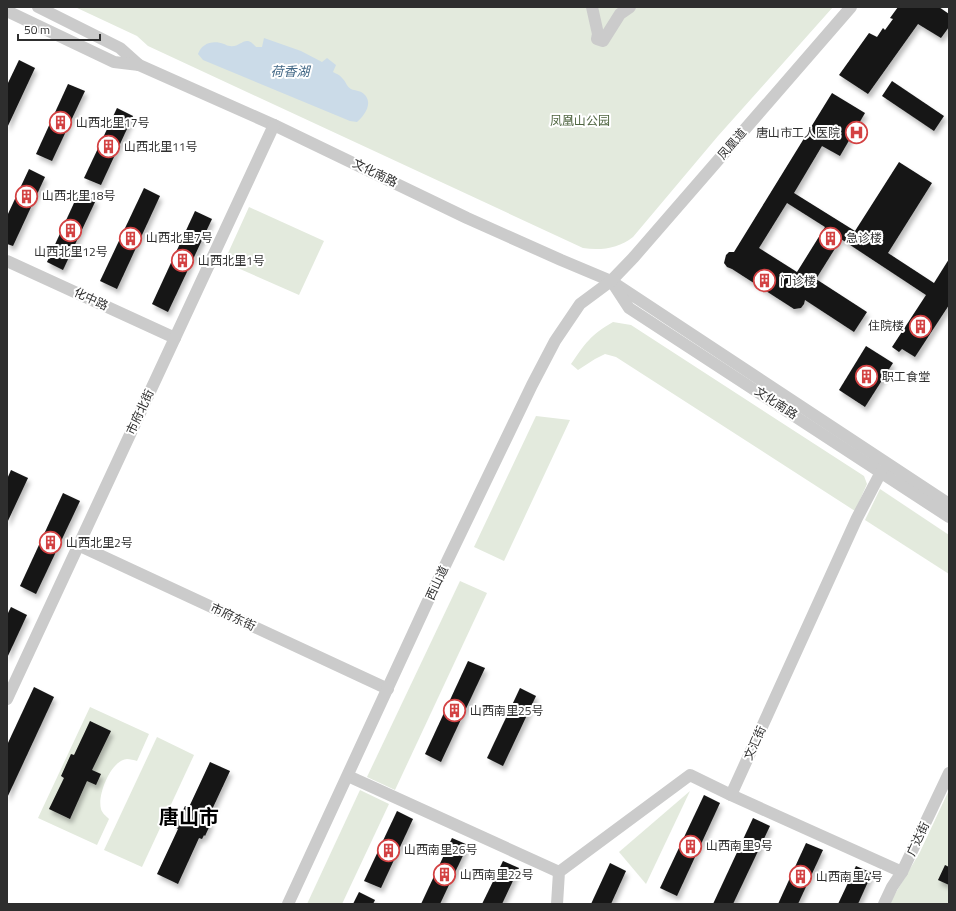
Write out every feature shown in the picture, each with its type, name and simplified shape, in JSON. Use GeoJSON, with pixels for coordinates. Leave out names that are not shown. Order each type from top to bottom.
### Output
{"type":"FeatureCollection","features":[{"type":"Feature","properties":{"kind":"street","name":"文化南路"},"geometry":{"type":"LineString","coordinates":[[38,7],[120,48],[139,65]]}},
{"type":"Feature","properties":{"kind":"street"},"geometry":{"type":"LineString","coordinates":[[592,7],[598,34],[597,39],[601,41],[603,41],[620,14],[630,7]]}},
{"type":"Feature","properties":{"kind":"street","name":"凤凰道"},"geometry":{"type":"LineString","coordinates":[[611,281],[636,255],[852,7]]}},
{"type":"Feature","properties":{"kind":"street","name":"文化南路"},"geometry":{"type":"LineString","coordinates":[[7,11],[114,62],[139,65],[274,125],[467,218],[611,281],[949,504]]}},
{"type":"Feature","properties":{"kind":"street","name":"市府北街"},"geometry":{"type":"LineString","coordinates":[[7,699],[274,125]]}},
{"type":"Feature","properties":{"kind":"street","name":"化中路"},"geometry":{"type":"LineString","coordinates":[[7,261],[175,338]]}},
{"type":"Feature","properties":{"kind":"street","name":"文化南路"},"geometry":{"type":"LineString","coordinates":[[611,281],[629,308],[949,517]]}},
{"type":"Feature","properties":{"kind":"street","name":"西山道"},"geometry":{"type":"LineString","coordinates":[[288,904],[471,511],[532,385],[555,341],[580,304],[611,281]]}},
{"type":"Feature","properties":{"kind":"street","name":"文汇街"},"geometry":{"type":"LineString","coordinates":[[731,795],[854,525],[881,472]]}},
{"type":"Feature","properties":{"kind":"street","name":"市府东街"},"geometry":{"type":"LineString","coordinates":[[78,545],[388,690]]}},
{"type":"Feature","properties":{"kind":"street","name":"广达街"},"geometry":{"type":"LineString","coordinates":[[884,904],[892,887],[902,872],[949,773]]}},
{"type":"Feature","properties":{"kind":"street"},"geometry":{"type":"LineString","coordinates":[[557,904],[559,872],[690,775],[902,872]]}},
{"type":"Feature","properties":{"kind":"street"},"geometry":{"type":"LineString","coordinates":[[348,776],[559,872]]}},
{"type":"Feature","properties":{"kind":"green space","name":"凤凰山公园"},"geometry":{"type":"Polygon","coordinates":[[[75,7],[833,7],[718,136],[633,237],[622,244],[610,248],[596,249],[583,248],[148,46],[137,36],[75,7]]]}},
{"type":"Feature","properties":{"kind":"green space"},"geometry":{"type":"Polygon","coordinates":[[[249,207],[324,241],[299,295],[224,262],[249,207]]]}},
{"type":"Feature","properties":{"kind":"green space"},"geometry":{"type":"Polygon","coordinates":[[[613,322],[631,325],[864,476],[867,484],[855,511],[616,357],[605,354],[578,370],[571,364],[593,336],[613,322]]]}},
{"type":"Feature","properties":{"kind":"green space"},"geometry":{"type":"Polygon","coordinates":[[[536,416],[570,420],[504,561],[474,547],[536,416]]]}},
{"type":"Feature","properties":{"kind":"green space"},"geometry":{"type":"Polygon","coordinates":[[[880,489],[949,535],[949,574],[865,520],[880,489]]]}},
{"type":"Feature","properties":{"kind":"green space"},"geometry":{"type":"Polygon","coordinates":[[[460,581],[487,593],[395,790],[367,777],[460,581]]]}},
{"type":"Feature","properties":{"kind":"green space"},"geometry":{"type":"Polygon","coordinates":[[[90,707],[149,734],[137,761],[127,759],[121,761],[116,765],[106,779],[100,803],[104,814],[109,819],[97,845],[38,818],[90,707]]]}},
{"type":"Feature","properties":{"kind":"green space"},"geometry":{"type":"Polygon","coordinates":[[[157,737],[194,755],[142,867],[104,850],[157,737]]]}},
{"type":"Feature","properties":{"kind":"green space"},"geometry":{"type":"Polygon","coordinates":[[[360,790],[389,804],[342,904],[307,904],[360,790]]]}},
{"type":"Feature","properties":{"kind":"green space"},"geometry":{"type":"Polygon","coordinates":[[[949,790],[949,904],[889,904],[920,852],[949,790]]]}},
{"type":"Feature","properties":{"kind":"green space"},"geometry":{"type":"Polygon","coordinates":[[[690,791],[646,884],[619,852],[690,791]]]}},
{"type":"Feature","properties":{"kind":"water","name":"荷香湖"},"geometry":{"type":"Polygon","coordinates":[[[264,38],[301,51],[322,62],[327,58],[336,65],[333,72],[341,76],[350,88],[362,92],[367,98],[367,110],[362,117],[357,122],[350,121],[203,60],[198,54],[202,47],[208,43],[216,42],[228,46],[234,46],[249,41],[256,47],[262,47],[264,38]]]}},
{"type":"Feature","properties":{"kind":"building"},"geometry":{"type":"Polygon","coordinates":[[[898,7],[939,7],[949,14],[949,27],[941,38],[918,24],[868,94],[839,75],[869,33],[877,37],[883,28],[885,30],[893,19],[890,18],[898,7]]]}},
{"type":"Feature","properties":{"kind":"building"},"geometry":{"type":"Polygon","coordinates":[[[19,60],[35,68],[7,128],[7,85],[19,60]]]}},
{"type":"Feature","properties":{"kind":"building"},"geometry":{"type":"Polygon","coordinates":[[[892,81],[944,116],[934,131],[882,96],[892,81]]]}},
{"type":"Feature","properties":{"kind":"building","name":"山西北里17号"},"geometry":{"type":"Polygon","coordinates":[[[68,84],[85,91],[52,161],[36,154],[68,84]]]}},
{"type":"Feature","properties":{"kind":"building"},"geometry":{"type":"Polygon","coordinates":[[[832,93],[865,113],[840,156],[822,146],[794,193],[855,231],[899,162],[932,183],[888,253],[934,283],[949,259],[949,305],[915,357],[902,349],[899,352],[892,347],[926,295],[841,239],[816,279],[867,312],[854,332],[805,300],[801,308],[794,309],[727,267],[724,263],[726,255],[729,252],[734,252],[832,93]],[[787,203],[759,248],[797,272],[825,227],[787,203]]]}},
{"type":"Feature","properties":{"kind":"building","name":"山西北里11号"},"geometry":{"type":"Polygon","coordinates":[[[117,108],[133,116],[101,185],[84,178],[117,108]]]}},
{"type":"Feature","properties":{"kind":"building","name":"山西北里18号"},"geometry":{"type":"Polygon","coordinates":[[[29,169],[45,177],[13,246],[7,244],[7,216],[29,169]]]}},
{"type":"Feature","properties":{"kind":"building","name":"山西北里7号"},"geometry":{"type":"Polygon","coordinates":[[[144,188],[160,196],[117,289],[100,281],[144,188]]]}},
{"type":"Feature","properties":{"kind":"building","name":"山西北里12号"},"geometry":{"type":"Polygon","coordinates":[[[79,192],[96,200],[63,270],[47,262],[79,192]]]}},
{"type":"Feature","properties":{"kind":"building","name":"山西北里1号"},"geometry":{"type":"Polygon","coordinates":[[[195,211],[212,219],[168,312],[152,304],[195,211]]]}},
{"type":"Feature","properties":{"kind":"building","name":"职工食堂"},"geometry":{"type":"Polygon","coordinates":[[[866,346],[893,363],[865,407],[839,390],[866,346]]]}},
{"type":"Feature","properties":{"kind":"building"},"geometry":{"type":"Polygon","coordinates":[[[11,470],[28,478],[7,523],[7,479],[11,470]]]}},
{"type":"Feature","properties":{"kind":"building","name":"山西北里2号"},"geometry":{"type":"Polygon","coordinates":[[[63,493],[80,501],[36,594],[20,586],[63,493]]]}},
{"type":"Feature","properties":{"kind":"building"},"geometry":{"type":"Polygon","coordinates":[[[11,607],[27,615],[7,658],[7,615],[11,607]]]}},
{"type":"Feature","properties":{"kind":"building","name":"山西南里25号"},"geometry":{"type":"Polygon","coordinates":[[[468,661],[485,668],[441,762],[425,754],[468,661]]]}},
{"type":"Feature","properties":{"kind":"building"},"geometry":{"type":"Polygon","coordinates":[[[34,687],[54,697],[7,798],[7,745],[34,687]]]}},
{"type":"Feature","properties":{"kind":"building"},"geometry":{"type":"Polygon","coordinates":[[[520,688],[536,696],[503,766],[487,758],[520,688]]]}},
{"type":"Feature","properties":{"kind":"building"},"geometry":{"type":"Polygon","coordinates":[[[90,721],[111,731],[92,770],[101,774],[96,785],[87,781],[70,819],[49,809],[64,778],[61,776],[71,754],[74,755],[90,721]]]}},
{"type":"Feature","properties":{"kind":"building"},"geometry":{"type":"Polygon","coordinates":[[[210,762],[230,771],[209,816],[211,818],[209,822],[211,823],[205,836],[204,835],[202,839],[199,838],[178,884],[157,874],[178,829],[175,827],[185,806],[189,807],[210,762]]]}},
{"type":"Feature","properties":{"kind":"building","name":"山西南里9号"},"geometry":{"type":"Polygon","coordinates":[[[704,795],[720,803],[677,896],[660,888],[704,795]]]}},
{"type":"Feature","properties":{"kind":"building","name":"山西南里26号"},"geometry":{"type":"Polygon","coordinates":[[[397,811],[413,819],[381,888],[364,881],[397,811]]]}},
{"type":"Feature","properties":{"kind":"building"},"geometry":{"type":"Polygon","coordinates":[[[753,818],[770,826],[733,904],[713,904],[753,818]]]}},
{"type":"Feature","properties":{"kind":"building","name":"山西南里22号"},"geometry":{"type":"Polygon","coordinates":[[[452,838],[468,845],[440,904],[421,904],[452,838]]]}},
{"type":"Feature","properties":{"kind":"building","name":"山西南里4号"},"geometry":{"type":"Polygon","coordinates":[[[806,843],[823,850],[798,904],[778,904],[806,843]]]}},
{"type":"Feature","properties":{"kind":"building"},"geometry":{"type":"Polygon","coordinates":[[[503,861],[519,868],[502,904],[482,904],[503,861]]]}},
{"type":"Feature","properties":{"kind":"building"},"geometry":{"type":"Polygon","coordinates":[[[610,863],[626,871],[611,904],[591,904],[610,863]]]}},
{"type":"Feature","properties":{"kind":"building"},"geometry":{"type":"Polygon","coordinates":[[[945,865],[949,867],[949,885],[938,880],[945,865]]]}},
{"type":"Feature","properties":{"kind":"building"},"geometry":{"type":"Polygon","coordinates":[[[856,866],[872,873],[858,904],[838,904],[856,866]]]}},
{"type":"Feature","properties":{"kind":"building"},"geometry":{"type":"Polygon","coordinates":[[[359,892],[375,900],[373,904],[353,904],[359,892]]]}},
{"type":"Feature","properties":{"kind":"place","name":"山西北里17号"},"geometry":{"type":"Point","coordinates":[60,123]}},
{"type":"Feature","properties":{"kind":"place","name":"唐山市工人医院"},"geometry":{"type":"Point","coordinates":[856,133]}},
{"type":"Feature","properties":{"kind":"place","name":"山西北里11号"},"geometry":{"type":"Point","coordinates":[109,147]}},
{"type":"Feature","properties":{"kind":"place","name":"山西北里18号"},"geometry":{"type":"Point","coordinates":[26,196]}},
{"type":"Feature","properties":{"kind":"place","name":"山西北里12号"},"geometry":{"type":"Point","coordinates":[71,231]}},
{"type":"Feature","properties":{"kind":"place","name":"山西北里7号"},"geometry":{"type":"Point","coordinates":[130,238]}},
{"type":"Feature","properties":{"kind":"place","name":"急诊楼"},"geometry":{"type":"Point","coordinates":[830,238]}},
{"type":"Feature","properties":{"kind":"place","name":"山西北里1号"},"geometry":{"type":"Point","coordinates":[182,261]}},
{"type":"Feature","properties":{"kind":"place","name":"门诊楼"},"geometry":{"type":"Point","coordinates":[765,281]}},
{"type":"Feature","properties":{"kind":"place","name":"住院楼"},"geometry":{"type":"Point","coordinates":[920,326]}},
{"type":"Feature","properties":{"kind":"place","name":"职工食堂"},"geometry":{"type":"Point","coordinates":[866,377]}},
{"type":"Feature","properties":{"kind":"place","name":"山西北里2号"},"geometry":{"type":"Point","coordinates":[50,543]}},
{"type":"Feature","properties":{"kind":"place","name":"山西南里25号"},"geometry":{"type":"Point","coordinates":[455,711]}},
{"type":"Feature","properties":{"kind":"place","name":"山西南里9号"},"geometry":{"type":"Point","coordinates":[690,846]}},
{"type":"Feature","properties":{"kind":"place","name":"山西南里26号"},"geometry":{"type":"Point","coordinates":[389,850]}},
{"type":"Feature","properties":{"kind":"place","name":"山西南里22号"},"geometry":{"type":"Point","coordinates":[444,875]}},
{"type":"Feature","properties":{"kind":"place","name":"山西南里4号"},"geometry":{"type":"Point","coordinates":[800,877]}},
{"type":"Feature","properties":{"kind":"district","name":"唐山市"},"geometry":{"type":"Point","coordinates":[189,817]}}]}
